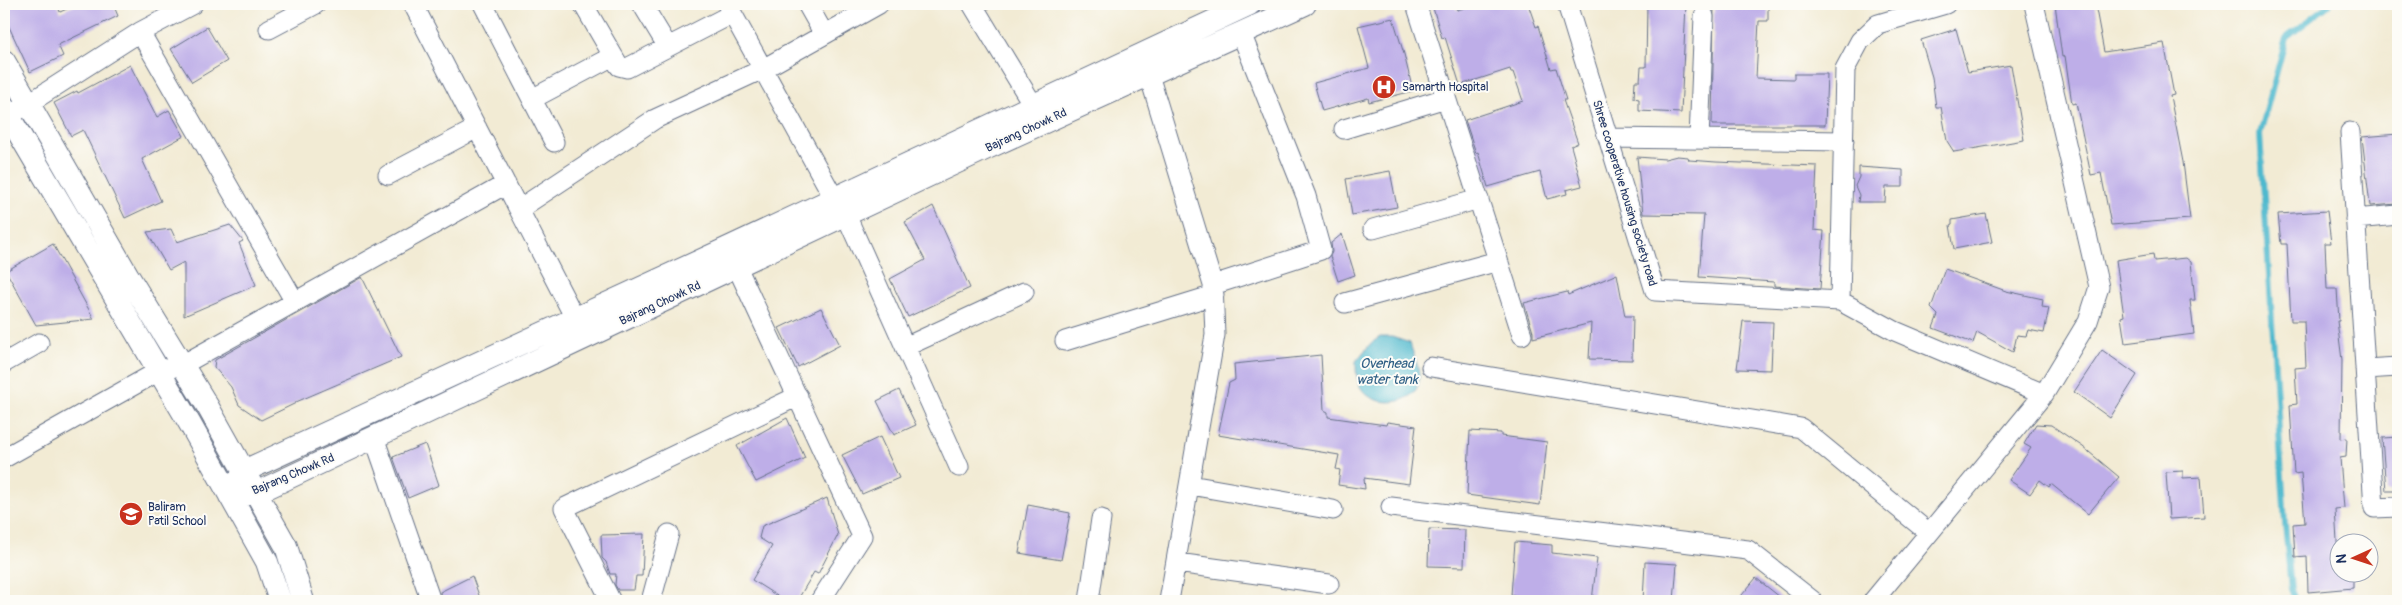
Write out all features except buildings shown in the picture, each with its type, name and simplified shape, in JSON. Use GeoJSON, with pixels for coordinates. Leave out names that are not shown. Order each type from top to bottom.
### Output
{"type":"FeatureCollection","features":[{"type":"Feature","properties":{"kind":"street"},"geometry":{"type":"LineString","coordinates":[[193,4],[140,32],[28,103],[6,112],[159,371],[267,562],[280,601]]}},
{"type":"Feature","properties":{"kind":"street"},"geometry":{"type":"LineString","coordinates":[[269,29],[316,4]]}},
{"type":"Feature","properties":{"kind":"street"},"geometry":{"type":"LineString","coordinates":[[413,4],[580,329]]}},
{"type":"Feature","properties":{"kind":"street"},"geometry":{"type":"LineString","coordinates":[[483,4],[554,142]]}},
{"type":"Feature","properties":{"kind":"street"},"geometry":{"type":"LineString","coordinates":[[583,4],[619,66],[627,68],[668,47],[730,9],[840,206],[959,467]]}},
{"type":"Feature","properties":{"kind":"street"},"geometry":{"type":"LineString","coordinates":[[642,4],[668,47]]}},
{"type":"Feature","properties":{"kind":"street"},"geometry":{"type":"LineString","coordinates":[[807,4],[824,34]]}},
{"type":"Feature","properties":{"kind":"street"},"geometry":{"type":"LineString","coordinates":[[519,209],[655,119],[763,69],[879,4]]}},
{"type":"Feature","properties":{"kind":"street"},"geometry":{"type":"LineString","coordinates":[[972,4],[1034,105]]}},
{"type":"Feature","properties":{"kind":"street"},"geometry":{"type":"LineString","coordinates":[[1065,341],[1213,290],[1321,250],[1306,196],[1248,29],[1246,4]]}},
{"type":"Feature","properties":{"kind":"street","name":"Bajrang Chowk Rd"},"geometry":{"type":"LineString","coordinates":[[230,496],[244,471],[580,329],[1146,64],[1246,4]]}},
{"type":"Feature","properties":{"kind":"street","name":"Bajrang Chowk Rd"},"geometry":{"type":"LineString","coordinates":[[840,206],[1034,105],[1248,29],[1305,4]]}},
{"type":"Feature","properties":{"kind":"street"},"geometry":{"type":"LineString","coordinates":[[1416,4],[1522,335]]}},
{"type":"Feature","properties":{"kind":"street","name":"Shree cooperative housing society road"},"geometry":{"type":"LineString","coordinates":[[1567,4],[1655,291],[1840,302]]}},
{"type":"Feature","properties":{"kind":"street"},"geometry":{"type":"LineString","coordinates":[[1946,4],[1878,24],[1860,41],[1845,69],[1840,302],[1895,331],[2044,394]]}},
{"type":"Feature","properties":{"kind":"street"},"geometry":{"type":"LineString","coordinates":[[1873,601],[2044,394],[2088,321],[2098,287],[2034,4]]}},
{"type":"Feature","properties":{"kind":"street"},"geometry":{"type":"LineString","coordinates":[[1699,139],[1704,16]]}},
{"type":"Feature","properties":{"kind":"street"},"geometry":{"type":"LineString","coordinates":[[140,32],[295,302]]}},
{"type":"Feature","properties":{"kind":"street"},"geometry":{"type":"LineString","coordinates":[[532,99],[613,56]]}},
{"type":"Feature","properties":{"kind":"street"},"geometry":{"type":"LineString","coordinates":[[4,61],[286,546],[303,601]]}},
{"type":"Feature","properties":{"kind":"street"},"geometry":{"type":"LineString","coordinates":[[1146,64],[1213,290],[1215,336],[1169,601]]}},
{"type":"Feature","properties":{"kind":"street"},"geometry":{"type":"LineString","coordinates":[[1344,129],[1446,98]]}},
{"type":"Feature","properties":{"kind":"street"},"geometry":{"type":"LineString","coordinates":[[388,175],[477,128]]}},
{"type":"Feature","properties":{"kind":"street"},"geometry":{"type":"LineString","coordinates":[[2350,132],[2374,508],[2398,507]]}},
{"type":"Feature","properties":{"kind":"street"},"geometry":{"type":"LineString","coordinates":[[1608,138],[1844,141]]}},
{"type":"Feature","properties":{"kind":"street"},"geometry":{"type":"LineString","coordinates":[[4,458],[159,371],[182,365],[506,184]]}},
{"type":"Feature","properties":{"kind":"street"},"geometry":{"type":"LineString","coordinates":[[1373,229],[1479,199]]}},
{"type":"Feature","properties":{"kind":"street"},"geometry":{"type":"LineString","coordinates":[[2355,218],[2398,215]]}},
{"type":"Feature","properties":{"kind":"street"},"geometry":{"type":"LineString","coordinates":[[733,257],[862,536],[820,601]]}},
{"type":"Feature","properties":{"kind":"street"},"geometry":{"type":"LineString","coordinates":[[1346,303],[1498,260]]}},
{"type":"Feature","properties":{"kind":"street"},"geometry":{"type":"LineString","coordinates":[[905,346],[1024,292]]}},
{"type":"Feature","properties":{"kind":"street","name":"Bajrang Chowk Rd"},"geometry":{"type":"LineString","coordinates":[[230,496],[256,493],[374,437],[580,329]]}},
{"type":"Feature","properties":{"kind":"street"},"geometry":{"type":"LineString","coordinates":[[4,363],[39,342]]}},
{"type":"Feature","properties":{"kind":"street"},"geometry":{"type":"LineString","coordinates":[[2365,369],[2398,367]]}},
{"type":"Feature","properties":{"kind":"street"},"geometry":{"type":"LineString","coordinates":[[1432,368],[1800,428],[1929,533]]}},
{"type":"Feature","properties":{"kind":"street"},"geometry":{"type":"LineString","coordinates":[[611,601],[564,508],[798,396]]}},
{"type":"Feature","properties":{"kind":"street"},"geometry":{"type":"LineString","coordinates":[[374,437],[431,601]]}},
{"type":"Feature","properties":{"kind":"street"},"geometry":{"type":"LineString","coordinates":[[1190,485],[1333,510]]}},
{"type":"Feature","properties":{"kind":"street"},"geometry":{"type":"LineString","coordinates":[[1391,507],[1748,550],[1813,601]]}},
{"type":"Feature","properties":{"kind":"street"},"geometry":{"type":"LineString","coordinates":[[1088,601],[1100,519]]}},
{"type":"Feature","properties":{"kind":"street"},"geometry":{"type":"LineString","coordinates":[[651,601],[669,534]]}},
{"type":"Feature","properties":{"kind":"street"},"geometry":{"type":"LineString","coordinates":[[1177,563],[1329,584]]}},
{"type":"Feature","properties":{"kind":"water","name":"Overhead water tank"},"geometry":{"type":"Polygon","coordinates":[[[1380,337],[1392,337],[1410,343],[1418,367],[1419,381],[1416,389],[1410,396],[1402,400],[1384,402],[1375,399],[1367,395],[1358,382],[1356,361],[1371,343],[1380,337]]]}},
{"type":"Feature","properties":{"kind":"waterway"},"geometry":{"type":"LineString","coordinates":[[2296,601],[2291,589],[2285,523],[2260,134],[2286,38],[2330,4]]}},
{"type":"Feature","properties":{"kind":"place","name":"Samarth Hospital"},"geometry":{"type":"Point","coordinates":[1384,87]}},
{"type":"Feature","properties":{"kind":"place","name":"Baliram Patil School"},"geometry":{"type":"Point","coordinates":[131,514]}}]}
